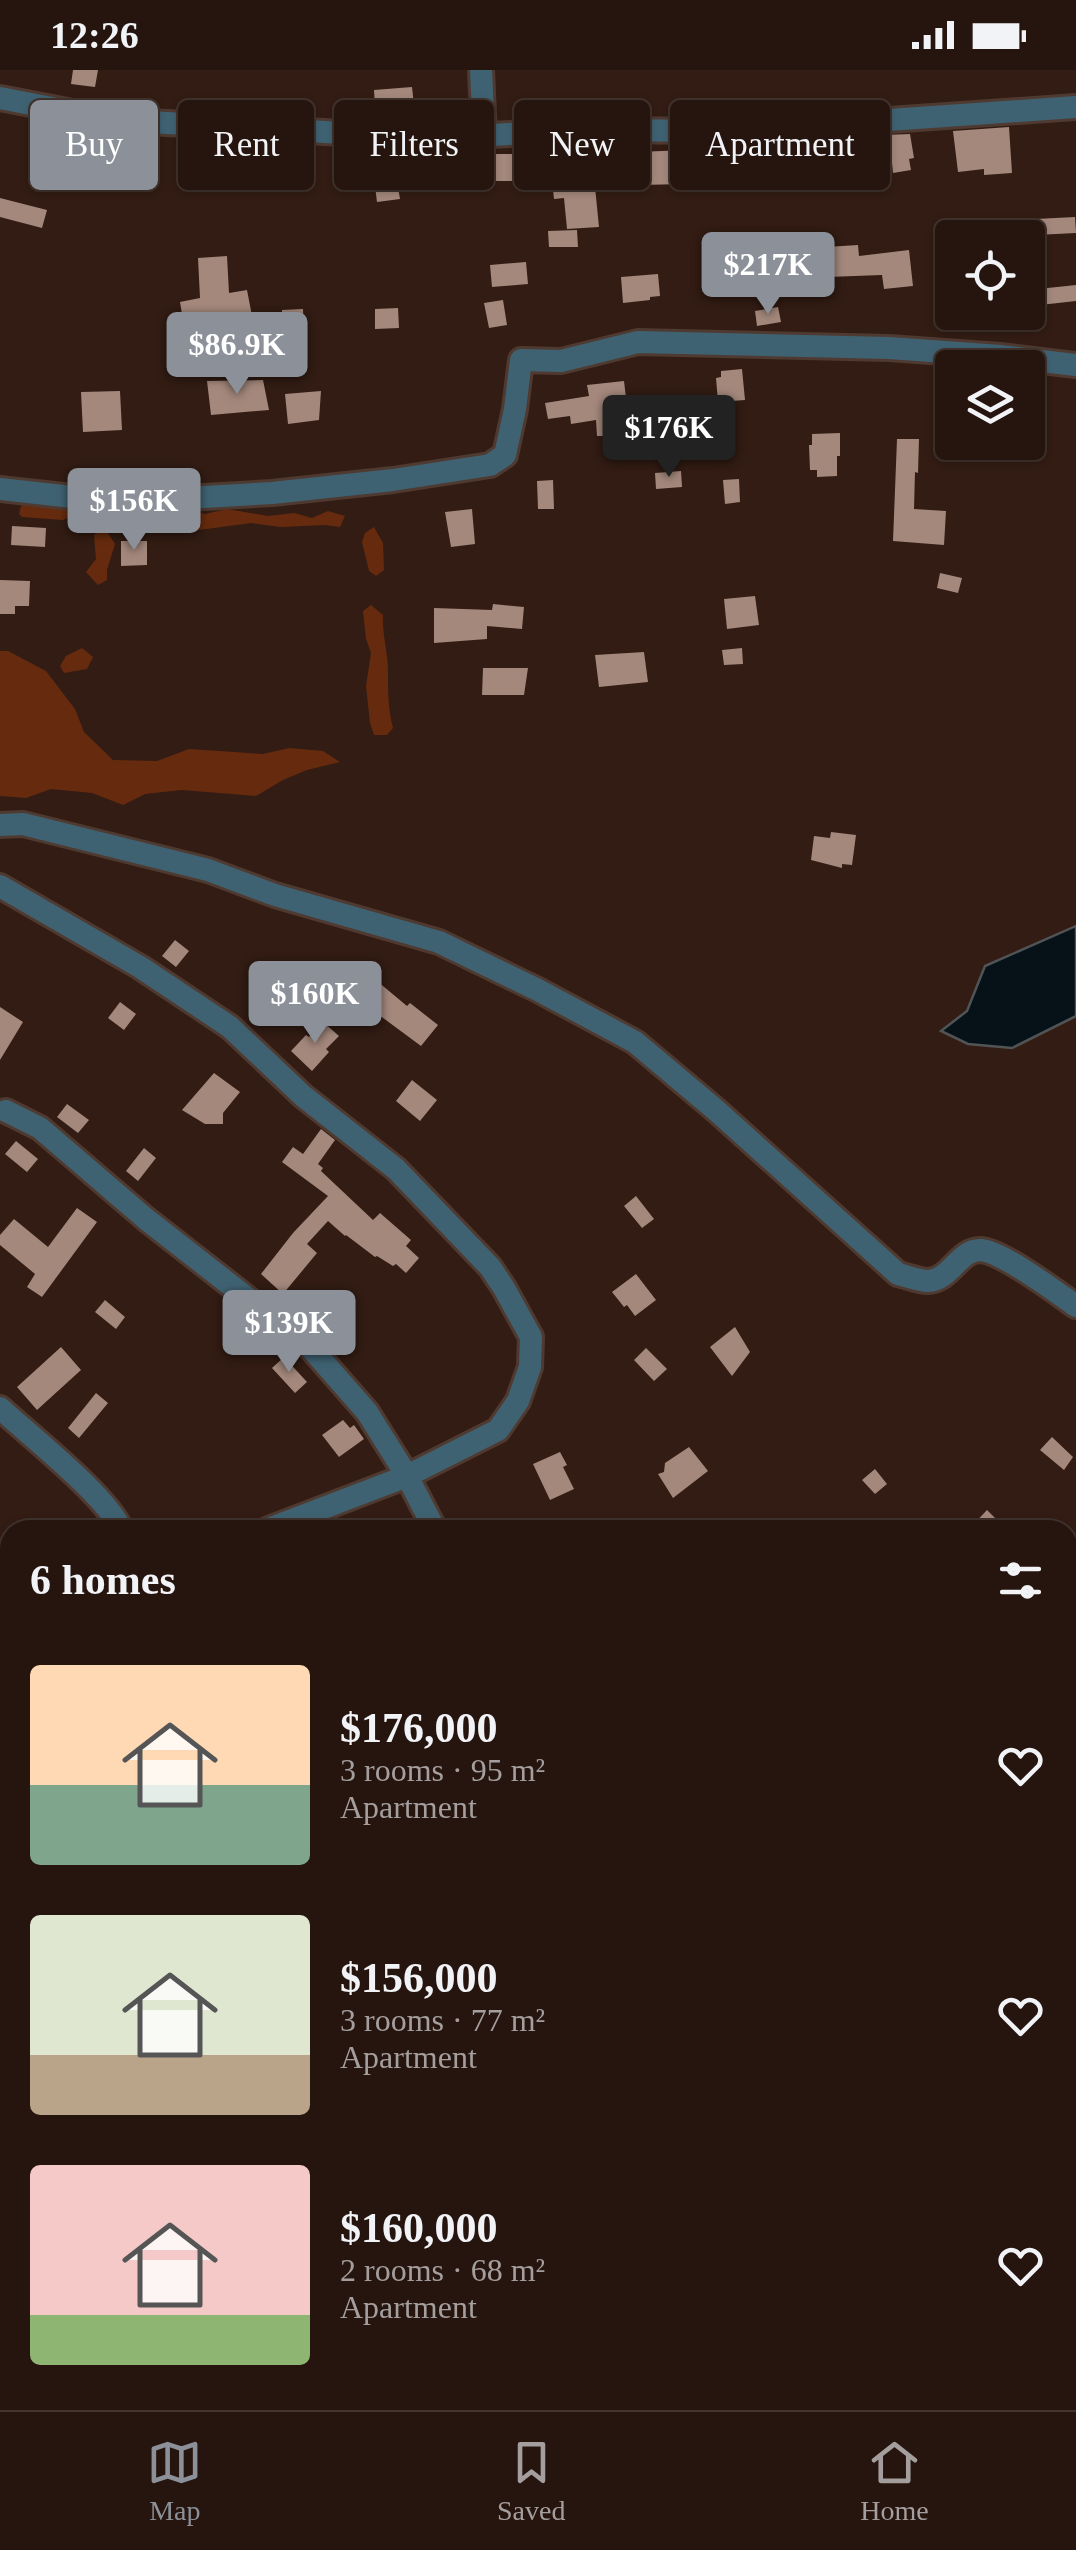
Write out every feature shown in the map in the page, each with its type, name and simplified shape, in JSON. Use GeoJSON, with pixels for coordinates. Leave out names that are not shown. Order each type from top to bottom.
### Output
{"type":"FeatureCollection","features":[{"type":"Feature","properties":{"kind":"street"},"geometry":{"type":"LineString","coordinates":[[481,70],[482,100]]}},
{"type":"Feature","properties":{"kind":"street"},"geometry":{"type":"LineString","coordinates":[[0,98],[114,120],[334,133]]}},
{"type":"Feature","properties":{"kind":"street"},"geometry":{"type":"LineString","coordinates":[[494,135],[585,130],[731,131],[1076,106]]}},
{"type":"Feature","properties":{"kind":"street"},"geometry":{"type":"LineString","coordinates":[[0,489],[118,502],[272,493],[490,465],[504,454],[515,409],[520,360],[561,361],[638,342],[889,348],[1076,365]]}},
{"type":"Feature","properties":{"kind":"street"},"geometry":{"type":"LineString","coordinates":[[0,824],[23,824],[208,870],[275,896],[439,942],[634,1042],[717,1110],[898,1274],[926,1281],[942,1278],[969,1252],[983,1250],[1076,1306]]}},
{"type":"Feature","properties":{"kind":"street"},"geometry":{"type":"LineString","coordinates":[[0,886],[140,967],[230,1027],[304,1096],[396,1169],[490,1267],[531,1337],[530,1367],[518,1401],[498,1430],[408,1476],[292,1520]]}},
{"type":"Feature","properties":{"kind":"street"},"geometry":{"type":"LineString","coordinates":[[6,1111],[40,1128],[146,1219],[311,1348],[367,1412],[408,1476],[430,1520]]}},
{"type":"Feature","properties":{"kind":"street"},"geometry":{"type":"LineString","coordinates":[[0,1408],[117,1520]]}},
{"type":"Feature","properties":{"kind":"shaded area"},"geometry":{"type":"Polygon","coordinates":[[[28,503],[76,508],[79,513],[63,520],[22,517],[21,506],[28,503]]]}},
{"type":"Feature","properties":{"kind":"shaded area"},"geometry":{"type":"Polygon","coordinates":[[[187,508],[205,514],[227,509],[268,516],[294,513],[312,518],[328,511],[345,516],[340,527],[251,523],[199,530],[180,523],[179,513],[187,508]]]}},
{"type":"Feature","properties":{"kind":"shaded area"},"geometry":{"type":"Polygon","coordinates":[[[104,527],[115,544],[107,580],[98,585],[86,572],[96,559],[94,535],[104,527]]]}},
{"type":"Feature","properties":{"kind":"shaded area"},"geometry":{"type":"Polygon","coordinates":[[[374,527],[383,543],[384,570],[376,576],[369,571],[362,542],[365,533],[374,527]]]}},
{"type":"Feature","properties":{"kind":"shaded area"},"geometry":{"type":"Polygon","coordinates":[[[371,605],[383,615],[393,728],[387,735],[374,735],[370,723],[366,686],[371,653],[363,611],[371,605]]]}},
{"type":"Feature","properties":{"kind":"shaded area"},"geometry":{"type":"Polygon","coordinates":[[[82,648],[93,657],[87,669],[64,673],[60,666],[66,656],[82,648]]]}},
{"type":"Feature","properties":{"kind":"shaded area"},"geometry":{"type":"Polygon","coordinates":[[[0,651],[8,651],[46,671],[75,709],[84,732],[113,760],[157,761],[189,749],[263,754],[289,748],[323,751],[340,762],[307,770],[256,796],[182,790],[145,794],[123,805],[92,793],[51,789],[26,798],[0,796],[0,651]]]}},
{"type":"Feature","properties":{"kind":"shaded area"},"geometry":{"type":"Polygon","coordinates":[[[1076,926],[1076,1016],[1012,1048],[968,1044],[941,1031],[967,1011],[985,966],[1076,926]]]}},
{"type":"Feature","properties":{"kind":"building"},"geometry":{"type":"Polygon","coordinates":[[[73,70],[98,70],[95,87],[71,84],[73,70]]]}},
{"type":"Feature","properties":{"kind":"building"},"geometry":{"type":"Polygon","coordinates":[[[412,87],[413,100],[375,100],[374,90],[412,87]]]}},
{"type":"Feature","properties":{"kind":"building"},"geometry":{"type":"Polygon","coordinates":[[[1009,127],[1012,173],[984,175],[984,169],[958,172],[953,131],[1009,127]]]}},
{"type":"Feature","properties":{"kind":"building"},"geometry":{"type":"Polygon","coordinates":[[[910,134],[914,158],[909,159],[911,170],[893,173],[890,135],[910,134]]]}},
{"type":"Feature","properties":{"kind":"building"},"geometry":{"type":"Polygon","coordinates":[[[650,151],[670,151],[670,184],[650,185],[650,151]]]}},
{"type":"Feature","properties":{"kind":"building"},"geometry":{"type":"Polygon","coordinates":[[[494,154],[514,154],[514,181],[494,181],[494,154]]]}},
{"type":"Feature","properties":{"kind":"building"},"geometry":{"type":"Polygon","coordinates":[[[376,190],[398,190],[400,199],[377,202],[376,190]]]}},
{"type":"Feature","properties":{"kind":"building"},"geometry":{"type":"Polygon","coordinates":[[[553,190],[595,190],[599,227],[567,229],[564,198],[554,199],[553,190]]]}},
{"type":"Feature","properties":{"kind":"building"},"geometry":{"type":"Polygon","coordinates":[[[0,198],[47,210],[42,228],[0,217],[0,198]]]}},
{"type":"Feature","properties":{"kind":"building"},"geometry":{"type":"Polygon","coordinates":[[[1075,217],[1076,233],[1045,234],[1045,220],[1014,220],[1075,217]]]}},
{"type":"Feature","properties":{"kind":"building"},"geometry":{"type":"Polygon","coordinates":[[[577,230],[578,247],[549,247],[548,231],[577,230]]]}},
{"type":"Feature","properties":{"kind":"building"},"geometry":{"type":"Polygon","coordinates":[[[783,244],[784,272],[756,273],[757,279],[731,280],[730,245],[783,244]]]}},
{"type":"Feature","properties":{"kind":"building"},"geometry":{"type":"Polygon","coordinates":[[[858,245],[859,256],[909,250],[913,286],[884,289],[882,275],[828,277],[826,247],[858,245]]]}},
{"type":"Feature","properties":{"kind":"building"},"geometry":{"type":"Polygon","coordinates":[[[227,256],[229,293],[247,290],[253,321],[185,332],[180,302],[200,298],[198,258],[227,256]]]}},
{"type":"Feature","properties":{"kind":"building"},"geometry":{"type":"Polygon","coordinates":[[[526,262],[528,284],[492,287],[490,265],[526,262]]]}},
{"type":"Feature","properties":{"kind":"building"},"geometry":{"type":"Polygon","coordinates":[[[658,274],[660,296],[623,303],[621,277],[658,274]]]}},
{"type":"Feature","properties":{"kind":"building"},"geometry":{"type":"Polygon","coordinates":[[[1076,285],[1076,301],[1045,304],[1045,288],[1076,285]]]}},
{"type":"Feature","properties":{"kind":"building"},"geometry":{"type":"Polygon","coordinates":[[[503,300],[507,325],[489,328],[484,303],[503,300]]]}},
{"type":"Feature","properties":{"kind":"building"},"geometry":{"type":"Polygon","coordinates":[[[778,307],[781,322],[757,326],[755,311],[778,307]]]}},
{"type":"Feature","properties":{"kind":"building"},"geometry":{"type":"Polygon","coordinates":[[[398,308],[399,328],[375,329],[375,309],[398,308]]]}},
{"type":"Feature","properties":{"kind":"building"},"geometry":{"type":"Polygon","coordinates":[[[303,309],[304,333],[282,334],[282,310],[303,309]]]}},
{"type":"Feature","properties":{"kind":"building"},"geometry":{"type":"Polygon","coordinates":[[[742,369],[745,400],[718,402],[716,378],[721,377],[721,371],[742,369]]]}},
{"type":"Feature","properties":{"kind":"building"},"geometry":{"type":"Polygon","coordinates":[[[263,380],[269,410],[211,415],[207,381],[263,380]]]}},
{"type":"Feature","properties":{"kind":"building"},"geometry":{"type":"Polygon","coordinates":[[[624,381],[626,398],[617,399],[617,436],[597,436],[596,420],[571,424],[570,416],[548,419],[545,403],[589,396],[587,385],[624,381]]]}},
{"type":"Feature","properties":{"kind":"building"},"geometry":{"type":"Polygon","coordinates":[[[120,391],[122,430],[83,432],[81,392],[120,391]]]}},
{"type":"Feature","properties":{"kind":"building"},"geometry":{"type":"Polygon","coordinates":[[[321,391],[319,420],[288,424],[285,394],[321,391]]]}},
{"type":"Feature","properties":{"kind":"building"},"geometry":{"type":"Polygon","coordinates":[[[840,433],[837,476],[817,477],[817,470],[810,470],[812,434],[840,433]]]}},
{"type":"Feature","properties":{"kind":"building"},"geometry":{"type":"Polygon","coordinates":[[[897,439],[919,439],[914,509],[946,511],[944,545],[893,541],[897,439]]]}},
{"type":"Feature","properties":{"kind":"building"},"geometry":{"type":"Polygon","coordinates":[[[681,471],[682,487],[656,489],[655,473],[681,471]]]}},
{"type":"Feature","properties":{"kind":"building"},"geometry":{"type":"Polygon","coordinates":[[[739,479],[740,502],[725,504],[723,480],[739,479]]]}},
{"type":"Feature","properties":{"kind":"building"},"geometry":{"type":"Polygon","coordinates":[[[553,480],[554,509],[538,509],[537,481],[553,480]]]}},
{"type":"Feature","properties":{"kind":"building"},"geometry":{"type":"Polygon","coordinates":[[[472,509],[475,544],[451,547],[445,512],[472,509]]]}},
{"type":"Feature","properties":{"kind":"building"},"geometry":{"type":"Polygon","coordinates":[[[12,526],[46,528],[45,547],[11,545],[12,526]]]}},
{"type":"Feature","properties":{"kind":"building"},"geometry":{"type":"Polygon","coordinates":[[[121,541],[147,541],[147,565],[121,566],[121,541]]]}},
{"type":"Feature","properties":{"kind":"building"},"geometry":{"type":"Polygon","coordinates":[[[940,573],[962,578],[958,593],[937,588],[940,573]]]}},
{"type":"Feature","properties":{"kind":"building"},"geometry":{"type":"Polygon","coordinates":[[[0,580],[30,581],[29,606],[15,606],[15,614],[0,614],[0,580]]]}},
{"type":"Feature","properties":{"kind":"building"},"geometry":{"type":"Polygon","coordinates":[[[755,596],[759,625],[727,629],[724,599],[755,596]]]}},
{"type":"Feature","properties":{"kind":"building"},"geometry":{"type":"Polygon","coordinates":[[[493,604],[524,607],[522,629],[487,626],[487,639],[434,643],[434,608],[492,610],[493,604]]]}},
{"type":"Feature","properties":{"kind":"building"},"geometry":{"type":"Polygon","coordinates":[[[742,648],[743,664],[724,665],[722,650],[742,648]]]}},
{"type":"Feature","properties":{"kind":"building"},"geometry":{"type":"Polygon","coordinates":[[[644,652],[648,682],[599,687],[595,655],[644,652]]]}},
{"type":"Feature","properties":{"kind":"building"},"geometry":{"type":"Polygon","coordinates":[[[483,668],[528,668],[524,695],[482,695],[483,668]]]}},
{"type":"Feature","properties":{"kind":"building"},"geometry":{"type":"Polygon","coordinates":[[[831,832],[856,835],[852,865],[842,864],[842,868],[811,860],[814,836],[830,838],[831,832]]]}},
{"type":"Feature","properties":{"kind":"building"},"geometry":{"type":"Polygon","coordinates":[[[175,940],[189,951],[176,967],[162,956],[175,940]]]}},
{"type":"Feature","properties":{"kind":"building"},"geometry":{"type":"Polygon","coordinates":[[[353,961],[407,1006],[410,1003],[438,1025],[421,1046],[335,983],[353,961]]]}},
{"type":"Feature","properties":{"kind":"building"},"geometry":{"type":"Polygon","coordinates":[[[120,1002],[136,1014],[124,1030],[108,1018],[120,1002]]]}},
{"type":"Feature","properties":{"kind":"building"},"geometry":{"type":"Polygon","coordinates":[[[0,1007],[23,1022],[0,1060],[0,1007]]]}},
{"type":"Feature","properties":{"kind":"building"},"geometry":{"type":"Polygon","coordinates":[[[323,1022],[339,1036],[312,1071],[291,1051],[323,1022]]]}},
{"type":"Feature","properties":{"kind":"building"},"geometry":{"type":"Polygon","coordinates":[[[214,1073],[240,1092],[223,1113],[223,1124],[205,1124],[182,1110],[214,1073]]]}},
{"type":"Feature","properties":{"kind":"building"},"geometry":{"type":"Polygon","coordinates":[[[412,1080],[437,1100],[420,1121],[396,1101],[412,1080]]]}},
{"type":"Feature","properties":{"kind":"building"},"geometry":{"type":"Polygon","coordinates":[[[67,1104],[89,1120],[78,1133],[57,1117],[67,1104]]]}},
{"type":"Feature","properties":{"kind":"building"},"geometry":{"type":"Polygon","coordinates":[[[321,1129],[335,1140],[318,1164],[323,1168],[321,1171],[373,1220],[380,1213],[411,1240],[406,1246],[419,1258],[406,1273],[396,1264],[375,1257],[328,1221],[307,1244],[317,1253],[283,1294],[261,1274],[328,1196],[282,1162],[293,1147],[303,1154],[321,1129]]]}},
{"type":"Feature","properties":{"kind":"building"},"geometry":{"type":"Polygon","coordinates":[[[16,1141],[38,1159],[27,1172],[5,1154],[16,1141]]]}},
{"type":"Feature","properties":{"kind":"building"},"geometry":{"type":"Polygon","coordinates":[[[144,1148],[156,1158],[138,1181],[126,1171],[144,1148]]]}},
{"type":"Feature","properties":{"kind":"building"},"geometry":{"type":"Polygon","coordinates":[[[636,1196],[654,1219],[642,1228],[624,1206],[636,1196]]]}},
{"type":"Feature","properties":{"kind":"building"},"geometry":{"type":"Polygon","coordinates":[[[77,1208],[97,1222],[42,1297],[27,1287],[35,1274],[0,1245],[0,1235],[14,1219],[48,1247],[77,1208]]]}},
{"type":"Feature","properties":{"kind":"building"},"geometry":{"type":"Polygon","coordinates":[[[636,1274],[656,1300],[635,1316],[612,1292],[636,1274]]]}},
{"type":"Feature","properties":{"kind":"building"},"geometry":{"type":"Polygon","coordinates":[[[105,1300],[125,1317],[116,1329],[95,1312],[105,1300]]]}},
{"type":"Feature","properties":{"kind":"building"},"geometry":{"type":"Polygon","coordinates":[[[735,1327],[750,1352],[732,1376],[710,1347],[735,1327]]]}},
{"type":"Feature","properties":{"kind":"building"},"geometry":{"type":"Polygon","coordinates":[[[61,1347],[81,1370],[37,1410],[17,1387],[61,1347]]]}},
{"type":"Feature","properties":{"kind":"building"},"geometry":{"type":"Polygon","coordinates":[[[646,1348],[667,1369],[654,1381],[634,1360],[646,1348]]]}},
{"type":"Feature","properties":{"kind":"building"},"geometry":{"type":"Polygon","coordinates":[[[284,1357],[307,1382],[295,1393],[272,1368],[284,1357]]]}},
{"type":"Feature","properties":{"kind":"building"},"geometry":{"type":"Polygon","coordinates":[[[96,1393],[108,1403],[79,1438],[68,1428],[96,1393]]]}},
{"type":"Feature","properties":{"kind":"building"},"geometry":{"type":"Polygon","coordinates":[[[343,1420],[350,1428],[354,1425],[364,1439],[339,1457],[322,1435],[343,1420]]]}},
{"type":"Feature","properties":{"kind":"building"},"geometry":{"type":"Polygon","coordinates":[[[1052,1437],[1073,1457],[1064,1470],[1040,1450],[1052,1437]]]}},
{"type":"Feature","properties":{"kind":"building"},"geometry":{"type":"Polygon","coordinates":[[[689,1447],[708,1471],[673,1498],[658,1474],[664,1472],[665,1463],[689,1447]]]}},
{"type":"Feature","properties":{"kind":"building"},"geometry":{"type":"Polygon","coordinates":[[[560,1452],[574,1489],[550,1500],[533,1464],[560,1452]]]}},
{"type":"Feature","properties":{"kind":"building"},"geometry":{"type":"Polygon","coordinates":[[[875,1469],[887,1484],[875,1494],[862,1480],[875,1469]]]}},
{"type":"Feature","properties":{"kind":"building"},"geometry":{"type":"Polygon","coordinates":[[[987,1510],[997,1520],[978,1520],[987,1510]]]}}]}
